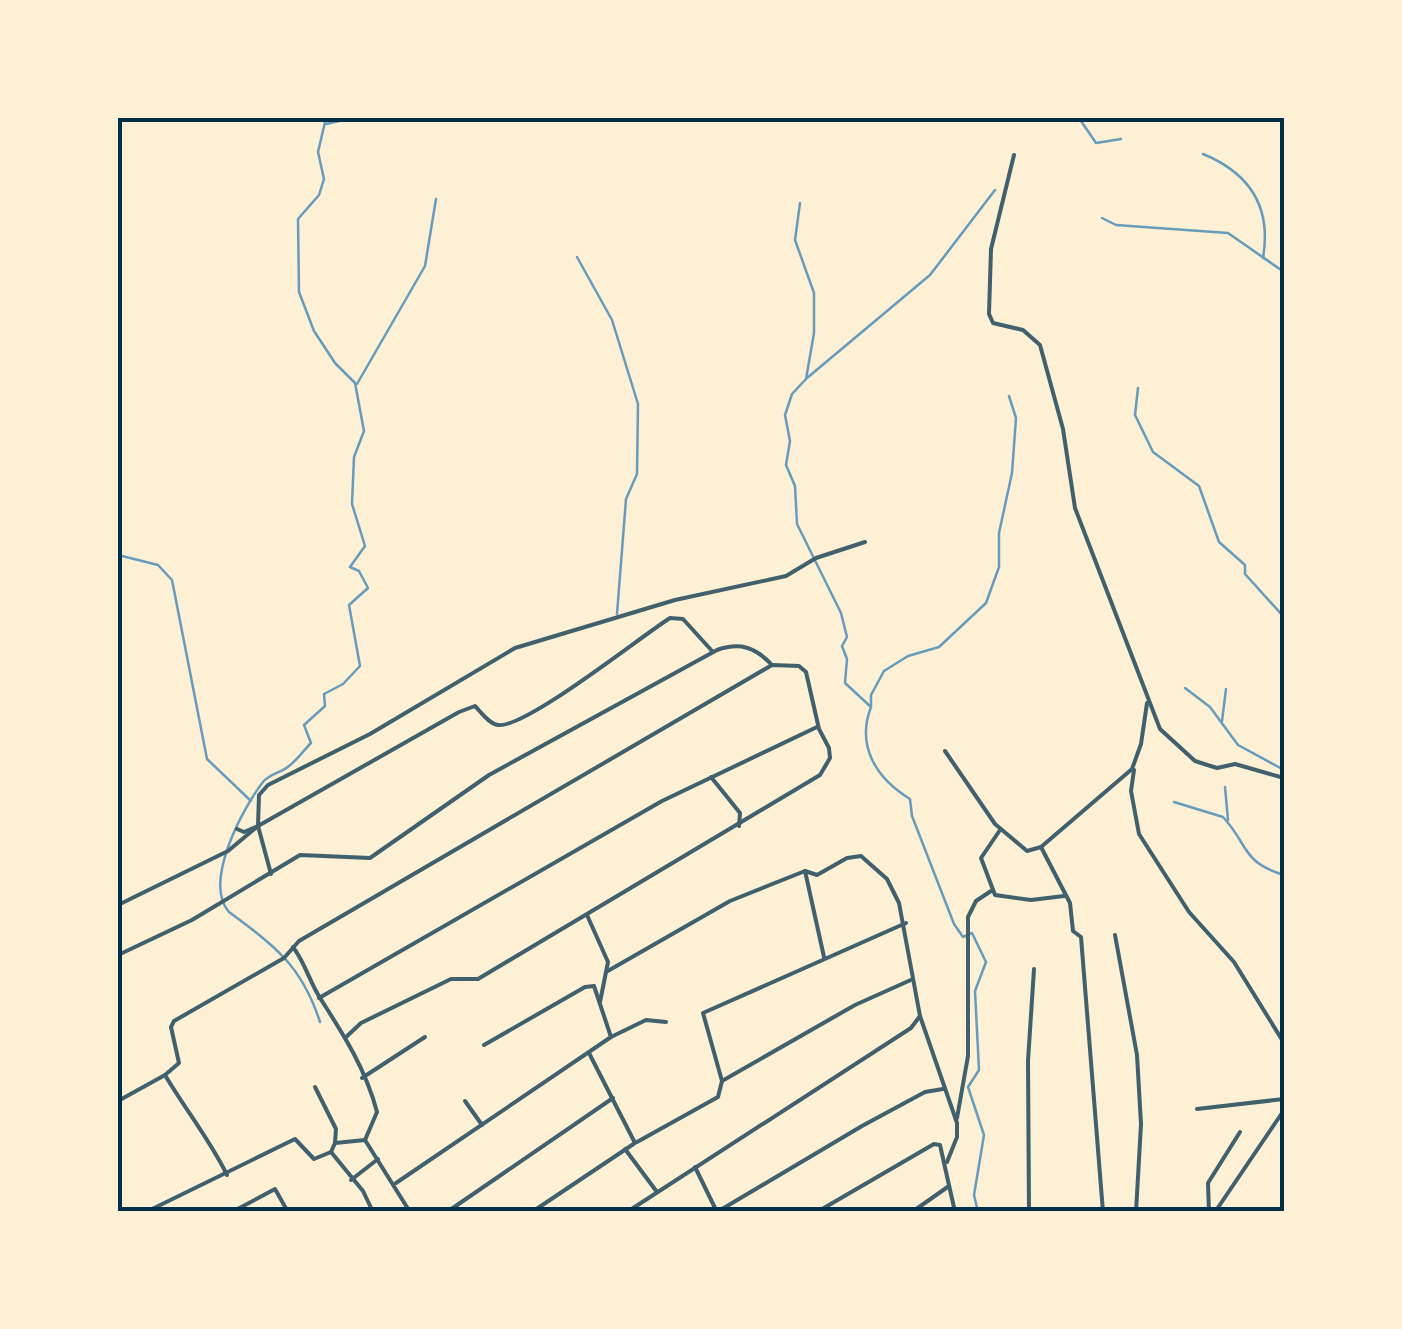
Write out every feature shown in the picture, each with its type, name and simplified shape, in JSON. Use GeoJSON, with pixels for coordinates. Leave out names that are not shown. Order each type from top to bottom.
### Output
{"type":"FeatureCollection","features":[{"type":"Feature","properties":{"kind":"street"},"geometry":{"type":"LineString","coordinates":[[1014,155],[991,249],[988,314],[993,322],[1024,330],[1040,345],[1063,429],[1075,508],[1093,563],[1130,640],[1160,729],[1195,761],[1217,768],[1235,764],[1284,778]]}},
{"type":"Feature","properties":{"kind":"street"},"geometry":{"type":"LineString","coordinates":[[271,875],[258,826],[259,795],[268,785],[370,734],[515,648],[675,600],[786,576],[816,558],[865,542]]}},
{"type":"Feature","properties":{"kind":"street"},"geometry":{"type":"LineString","coordinates":[[237,829],[244,832],[258,826],[474,706],[492,724],[504,726],[554,700],[670,618],[683,619],[713,652]]}},
{"type":"Feature","properties":{"kind":"street"},"geometry":{"type":"LineString","coordinates":[[118,955],[310,853],[370,858],[489,775],[730,644],[745,646],[772,665]]}},
{"type":"Feature","properties":{"kind":"street"},"geometry":{"type":"LineString","coordinates":[[118,1102],[179,1063],[174,1021],[284,958],[292,946],[772,665],[798,666],[806,672],[817,722],[829,748],[826,768],[740,826],[478,979],[451,979],[361,1024],[345,1038]]}},
{"type":"Feature","properties":{"kind":"street"},"geometry":{"type":"LineString","coordinates":[[1148,699],[1131,790],[1139,834],[1196,921],[1234,962],[1284,1043]]}},
{"type":"Feature","properties":{"kind":"street"},"geometry":{"type":"LineString","coordinates":[[319,998],[710,777],[812,732],[817,722]]}},
{"type":"Feature","properties":{"kind":"street"},"geometry":{"type":"LineString","coordinates":[[945,752],[1000,830],[1024,852],[1041,847],[1128,773],[1138,753]]}},
{"type":"Feature","properties":{"kind":"street"},"geometry":{"type":"LineString","coordinates":[[710,777],[740,813],[740,826]]}},
{"type":"Feature","properties":{"kind":"street"},"geometry":{"type":"LineString","coordinates":[[118,905],[228,850],[258,826]]}},
{"type":"Feature","properties":{"kind":"street"},"geometry":{"type":"LineString","coordinates":[[991,891],[981,858],[1000,830]]}},
{"type":"Feature","properties":{"kind":"street"},"geometry":{"type":"LineString","coordinates":[[1041,847],[1072,911],[1072,931],[1081,937],[1103,1212]]}},
{"type":"Feature","properties":{"kind":"street"},"geometry":{"type":"LineString","coordinates":[[606,972],[730,901],[805,871],[817,875],[847,858],[861,856],[887,879],[906,923],[920,1016],[940,1064],[943,1088],[957,1123]]}},
{"type":"Feature","properties":{"kind":"street"},"geometry":{"type":"LineString","coordinates":[[805,871],[824,956]]}},
{"type":"Feature","properties":{"kind":"street"},"geometry":{"type":"LineString","coordinates":[[947,1162],[957,1137],[968,1056],[968,916],[976,901],[991,891],[1031,900],[1064,896]]}},
{"type":"Feature","properties":{"kind":"street"},"geometry":{"type":"LineString","coordinates":[[587,915],[608,962],[600,1002]]}},
{"type":"Feature","properties":{"kind":"street"},"geometry":{"type":"LineString","coordinates":[[532,1212],[635,1143],[718,1097],[722,1081],[703,1013],[824,956],[906,923]]}},
{"type":"Feature","properties":{"kind":"street"},"geometry":{"type":"LineString","coordinates":[[1114,935],[1137,1055],[1141,1124],[1136,1212]]}},
{"type":"Feature","properties":{"kind":"street"},"geometry":{"type":"LineString","coordinates":[[292,946],[307,966],[319,998],[356,1050],[362,1079],[377,1112],[365,1140]]}},
{"type":"Feature","properties":{"kind":"street"},"geometry":{"type":"LineString","coordinates":[[1029,1212],[1028,1061],[1034,969]]}},
{"type":"Feature","properties":{"kind":"street"},"geometry":{"type":"LineString","coordinates":[[722,1081],[855,1005],[913,978]]}},
{"type":"Feature","properties":{"kind":"street"},"geometry":{"type":"LineString","coordinates":[[484,1044],[585,987],[594,986],[610,1037]]}},
{"type":"Feature","properties":{"kind":"street"},"geometry":{"type":"LineString","coordinates":[[627,1212],[912,1028],[920,1016]]}},
{"type":"Feature","properties":{"kind":"street"},"geometry":{"type":"LineString","coordinates":[[396,1184],[610,1037],[646,1020],[666,1022]]}},
{"type":"Feature","properties":{"kind":"street"},"geometry":{"type":"LineString","coordinates":[[362,1079],[425,1037]]}},
{"type":"Feature","properties":{"kind":"street"},"geometry":{"type":"LineString","coordinates":[[589,1054],[635,1143]]}},
{"type":"Feature","properties":{"kind":"street"},"geometry":{"type":"LineString","coordinates":[[165,1074],[200,1134],[212,1145],[227,1176]]}},
{"type":"Feature","properties":{"kind":"street"},"geometry":{"type":"LineString","coordinates":[[146,1212],[227,1176],[294,1139],[314,1159],[331,1152],[336,1129],[315,1087]]}},
{"type":"Feature","properties":{"kind":"street"},"geometry":{"type":"LineString","coordinates":[[695,1167],[717,1212],[862,1126],[925,1092],[943,1088]]}},
{"type":"Feature","properties":{"kind":"street"},"geometry":{"type":"LineString","coordinates":[[447,1212],[613,1098]]}},
{"type":"Feature","properties":{"kind":"street"},"geometry":{"type":"LineString","coordinates":[[1197,1109],[1284,1099]]}},
{"type":"Feature","properties":{"kind":"street"},"geometry":{"type":"LineString","coordinates":[[465,1101],[482,1124]]}},
{"type":"Feature","properties":{"kind":"street"},"geometry":{"type":"LineString","coordinates":[[1212,1212],[1274,1132],[1284,1110]]}},
{"type":"Feature","properties":{"kind":"street"},"geometry":{"type":"LineString","coordinates":[[1212,1212],[1208,1182],[1240,1132]]}},
{"type":"Feature","properties":{"kind":"street"},"geometry":{"type":"LineString","coordinates":[[335,1142],[365,1140]]}},
{"type":"Feature","properties":{"kind":"street"},"geometry":{"type":"LineString","coordinates":[[365,1140],[410,1212]]}},
{"type":"Feature","properties":{"kind":"street"},"geometry":{"type":"LineString","coordinates":[[817,1212],[934,1144],[940,1145],[947,1162],[956,1212]]}},
{"type":"Feature","properties":{"kind":"street"},"geometry":{"type":"LineString","coordinates":[[626,1150],[657,1192]]}},
{"type":"Feature","properties":{"kind":"street"},"geometry":{"type":"LineString","coordinates":[[331,1152],[363,1191],[373,1212]]}},
{"type":"Feature","properties":{"kind":"street"},"geometry":{"type":"LineString","coordinates":[[351,1180],[378,1159]]}},
{"type":"Feature","properties":{"kind":"street"},"geometry":{"type":"LineString","coordinates":[[912,1212],[951,1184]]}},
{"type":"Feature","properties":{"kind":"street"},"geometry":{"type":"LineString","coordinates":[[232,1212],[275,1188],[288,1212]]}},
{"type":"Feature","properties":{"kind":"waterway"},"geometry":{"type":"LineString","coordinates":[[320,1022],[305,986],[285,959],[229,912],[220,883],[228,846],[254,794],[266,779],[289,766],[311,743],[304,725],[325,706],[324,694],[343,684],[360,666],[349,605],[368,588],[359,571],[350,567],[365,546],[352,504],[354,457],[364,431],[355,383],[335,363],[314,331],[299,292],[298,219],[319,195],[324,179],[318,152],[326,118]]}},
{"type":"Feature","properties":{"kind":"waterway"},"geometry":{"type":"LineString","coordinates":[[326,124],[352,118]]}},
{"type":"Feature","properties":{"kind":"waterway"},"geometry":{"type":"LineString","coordinates":[[1079,118],[1096,143],[1121,139]]}},
{"type":"Feature","properties":{"kind":"waterway"},"geometry":{"type":"LineString","coordinates":[[1203,154],[1233,171],[1254,194],[1264,222],[1263,258]]}},
{"type":"Feature","properties":{"kind":"waterway"},"geometry":{"type":"LineString","coordinates":[[807,378],[930,275],[995,190]]}},
{"type":"Feature","properties":{"kind":"waterway"},"geometry":{"type":"LineString","coordinates":[[357,384],[425,266],[436,199]]}},
{"type":"Feature","properties":{"kind":"waterway"},"geometry":{"type":"LineString","coordinates":[[800,203],[795,240],[814,293],[814,333],[806,379],[792,394],[785,415],[790,441],[786,465],[795,486],[797,524],[841,613],[847,637],[842,646],[847,659],[845,683],[871,707],[866,735],[872,760],[887,781],[910,799],[912,816],[954,924],[963,937],[972,933],[986,962],[975,991],[979,1070],[968,1087],[984,1135],[974,1195],[978,1212]]}},
{"type":"Feature","properties":{"kind":"waterway"},"geometry":{"type":"LineString","coordinates":[[1102,218],[1116,225],[1228,233],[1284,272]]}},
{"type":"Feature","properties":{"kind":"waterway"},"geometry":{"type":"LineString","coordinates":[[577,257],[612,320],[638,404],[637,474],[626,499],[617,614]]}},
{"type":"Feature","properties":{"kind":"waterway"},"geometry":{"type":"LineString","coordinates":[[1138,388],[1135,415],[1153,452],[1199,486],[1219,542],[1245,565],[1245,574],[1284,617]]}},
{"type":"Feature","properties":{"kind":"waterway"},"geometry":{"type":"LineString","coordinates":[[871,706],[871,695],[884,671],[908,656],[939,647],[986,603],[999,567],[999,533],[1012,473],[1016,418],[1009,396]]}},
{"type":"Feature","properties":{"kind":"waterway"},"geometry":{"type":"LineString","coordinates":[[118,555],[158,565],[172,580],[207,759],[251,801]]}},
{"type":"Feature","properties":{"kind":"waterway"},"geometry":{"type":"LineString","coordinates":[[1185,688],[1210,707],[1238,745],[1284,770]]}},
{"type":"Feature","properties":{"kind":"waterway"},"geometry":{"type":"LineString","coordinates":[[1222,721],[1226,689]]}},
{"type":"Feature","properties":{"kind":"waterway"},"geometry":{"type":"LineString","coordinates":[[1225,787],[1228,820]]}},
{"type":"Feature","properties":{"kind":"waterway"},"geometry":{"type":"LineString","coordinates":[[1174,802],[1223,817],[1253,858],[1284,875]]}}]}
